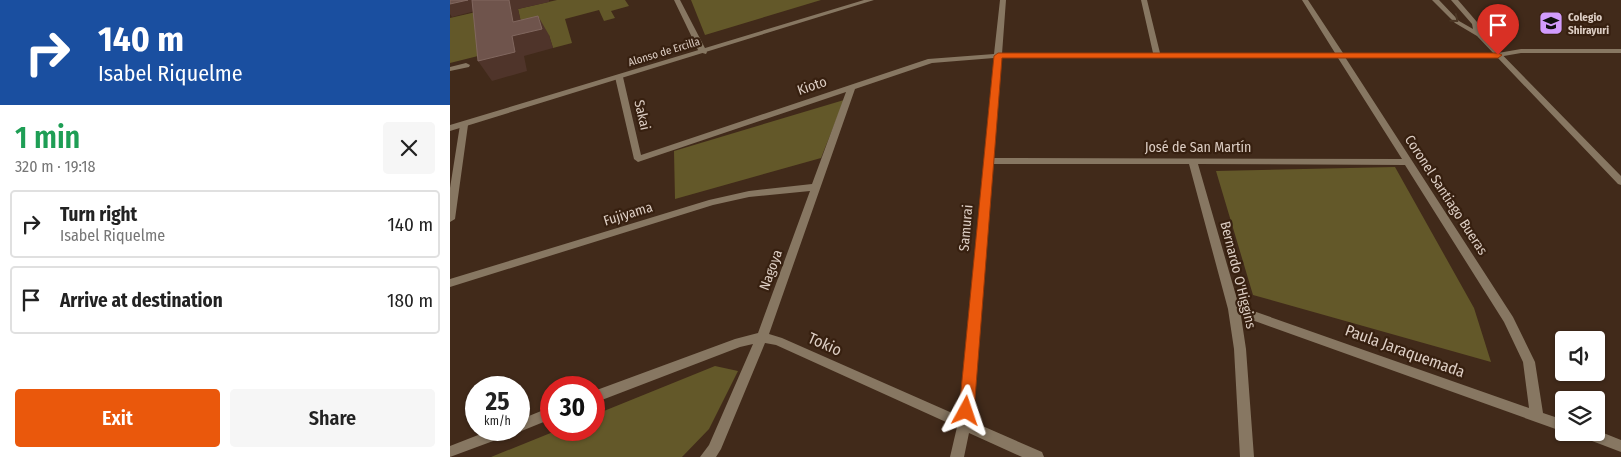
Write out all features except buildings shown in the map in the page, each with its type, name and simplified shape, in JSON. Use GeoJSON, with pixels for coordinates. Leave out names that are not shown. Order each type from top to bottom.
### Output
{"type":"FeatureCollection","features":[{"type":"Feature","properties":{"kind":"street"},"geometry":{"type":"LineString","coordinates":[[677,0],[703,52]]}},
{"type":"Feature","properties":{"kind":"street","name":"Alonso de Ercilla"},"geometry":{"type":"LineString","coordinates":[[450,129],[871,0]]}},
{"type":"Feature","properties":{"kind":"street","name":"Samurai"},"geometry":{"type":"LineString","coordinates":[[957,457],[965,425],[1003,0]]}},
{"type":"Feature","properties":{"kind":"street"},"geometry":{"type":"LineString","coordinates":[[1144,0],[1157,55]]}},
{"type":"Feature","properties":{"kind":"street","name":"Coronel Santiago Bueras"},"geometry":{"type":"LineString","coordinates":[[1305,0],[1509,320],[1529,362],[1538,416]]}},
{"type":"Feature","properties":{"kind":"street"},"geometry":{"type":"LineString","coordinates":[[1435,0],[1458,22],[1479,35],[1621,182]]}},
{"type":"Feature","properties":{"kind":"street"},"geometry":{"type":"LineString","coordinates":[[1454,0],[1476,23],[1479,35]]}},
{"type":"Feature","properties":{"kind":"street","name":"Kioto"},"geometry":{"type":"LineString","coordinates":[[638,159],[930,61],[998,56],[1498,55],[1521,51],[1621,51]]}},
{"type":"Feature","properties":{"kind":"street"},"geometry":{"type":"LineString","coordinates":[[450,69],[466,65]]}},
{"type":"Feature","properties":{"kind":"street","name":"Sakai"},"geometry":{"type":"LineString","coordinates":[[619,77],[638,159]]}},
{"type":"Feature","properties":{"kind":"street","name":"Nagoya"},"geometry":{"type":"LineString","coordinates":[[707,457],[714,449],[762,337],[852,87]]}},
{"type":"Feature","properties":{"kind":"street"},"geometry":{"type":"LineString","coordinates":[[450,219],[464,125]]}},
{"type":"Feature","properties":{"kind":"street","name":"José de San Martín"},"geometry":{"type":"LineString","coordinates":[[988,161],[1408,162]]}},
{"type":"Feature","properties":{"kind":"street","name":"Bernardo O'Higgins"},"geometry":{"type":"LineString","coordinates":[[1193,161],[1234,309],[1240,349],[1247,457]]}},
{"type":"Feature","properties":{"kind":"street","name":"Fujiyama"},"geometry":{"type":"LineString","coordinates":[[450,283],[712,202],[749,194],[817,187]]}},
{"type":"Feature","properties":{"kind":"street","name":"Paula Jaraquemada"},"geometry":{"type":"LineString","coordinates":[[1234,309],[1555,423]]}},
{"type":"Feature","properties":{"kind":"street"},"geometry":{"type":"LineString","coordinates":[[605,393],[739,342],[762,337]]}},
{"type":"Feature","properties":{"kind":"street","name":"Tokio"},"geometry":{"type":"LineString","coordinates":[[762,337],[778,342],[1037,457]]}},
{"type":"Feature","properties":{"kind":"street"},"geometry":{"type":"LineString","coordinates":[[1605,440],[1621,446]]}},
{"type":"Feature","properties":{"kind":"street"},"geometry":{"type":"LineString","coordinates":[[450,452],[478,441]]}},
{"type":"Feature","properties":{"kind":"shaded area"},"geometry":{"type":"Polygon","coordinates":[[[557,0],[625,0],[629,6],[611,11],[615,18],[604,21],[599,10],[565,19],[572,43],[553,48],[549,35],[525,41],[518,9],[557,0]]]}},
{"type":"Feature","properties":{"kind":"shaded area"},"geometry":{"type":"Polygon","coordinates":[[[691,0],[821,0],[705,35],[691,0]]]}},
{"type":"Feature","properties":{"kind":"shaded area"},"geometry":{"type":"Polygon","coordinates":[[[476,12],[482,55],[450,63],[450,18],[476,12]]]}},
{"type":"Feature","properties":{"kind":"shaded area"},"geometry":{"type":"Polygon","coordinates":[[[844,100],[821,158],[675,199],[674,151],[844,100]]]}},
{"type":"Feature","properties":{"kind":"shaded area"},"geometry":{"type":"Polygon","coordinates":[[[1395,167],[1474,308],[1491,362],[1253,295],[1216,171],[1395,167]]]}},
{"type":"Feature","properties":{"kind":"shaded area"},"geometry":{"type":"Polygon","coordinates":[[[715,366],[738,371],[709,429],[682,457],[491,457],[540,437],[540,441],[605,441],[605,411],[715,366]]]}},
{"type":"Feature","properties":{"kind":"place","name":"Colegio Shirayuri"},"geometry":{"type":"Point","coordinates":[1551,23]}},
{"type":"Feature","properties":{"kind":"route"},"geometry":{"type":"LineString","coordinates":[[966,411],[998,56],[1498,55]]}}]}
